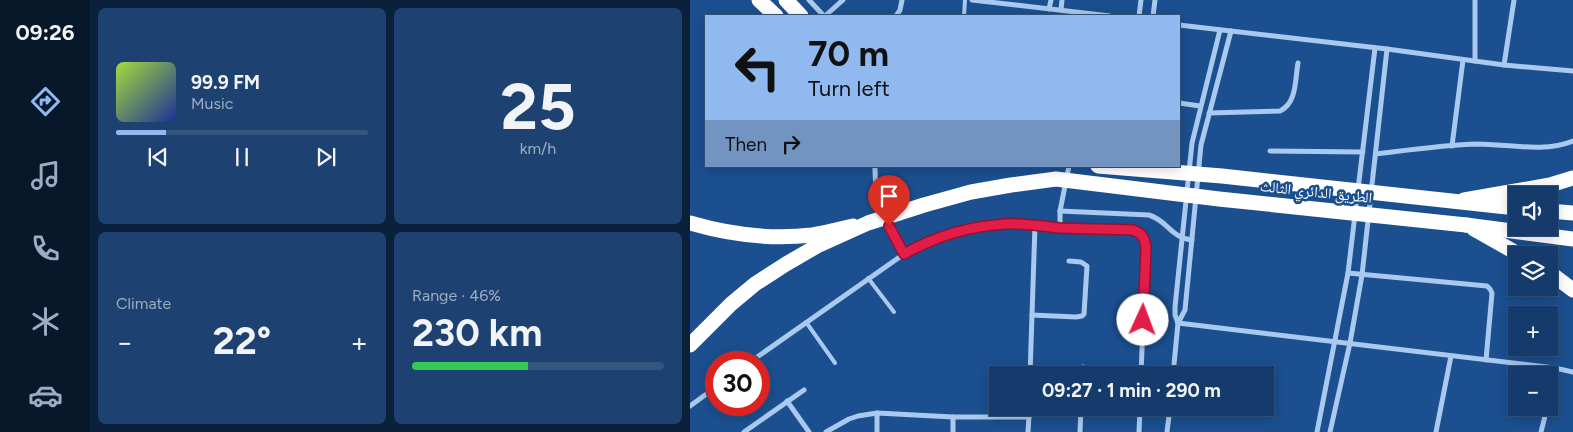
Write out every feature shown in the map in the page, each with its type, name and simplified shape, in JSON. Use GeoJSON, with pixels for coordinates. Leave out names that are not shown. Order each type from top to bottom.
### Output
{"type":"FeatureCollection","features":[{"type":"Feature","properties":{"kind":"highway"},"geometry":{"type":"LineString","coordinates":[[759,0],[775,15]]}},
{"type":"Feature","properties":{"kind":"highway"},"geometry":{"type":"LineString","coordinates":[[786,0],[800,15]]}},
{"type":"Feature","properties":{"kind":"highway"},"geometry":{"type":"LineString","coordinates":[[1180,166],[1222,176]]}},
{"type":"Feature","properties":{"kind":"highway","name":"الطريق الدائري الثالث"},"geometry":{"type":"LineString","coordinates":[[1110,167],[1222,176],[1508,207]]}},
{"type":"Feature","properties":{"kind":"highway"},"geometry":{"type":"LineString","coordinates":[[1456,202],[1550,185],[1573,178]]}},
{"type":"Feature","properties":{"kind":"highway","name":"الطريق الدائري الثالث"},"geometry":{"type":"LineString","coordinates":[[868,223],[971,192],[1056,179],[1229,200],[1466,225],[1573,239]]}},
{"type":"Feature","properties":{"kind":"highway"},"geometry":{"type":"LineString","coordinates":[[1558,212],[1573,213]]}},
{"type":"Feature","properties":{"kind":"highway"},"geometry":{"type":"LineString","coordinates":[[690,223],[746,236],[777,237],[812,235],[868,223]]}},
{"type":"Feature","properties":{"kind":"highway"},"geometry":{"type":"LineString","coordinates":[[690,345],[731,304],[755,284],[817,246],[868,223]]}},
{"type":"Feature","properties":{"kind":"highway"},"geometry":{"type":"LineString","coordinates":[[1466,225],[1508,248]]}},
{"type":"Feature","properties":{"kind":"highway"},"geometry":{"type":"LineString","coordinates":[[1558,279],[1573,290]]}},
{"type":"Feature","properties":{"kind":"street"},"geometry":{"type":"LineString","coordinates":[[810,0],[824,15]]}},
{"type":"Feature","properties":{"kind":"street"},"geometry":{"type":"LineString","coordinates":[[826,15],[843,0]]}},
{"type":"Feature","properties":{"kind":"street"},"geometry":{"type":"LineString","coordinates":[[897,15],[902,0]]}},
{"type":"Feature","properties":{"kind":"street"},"geometry":{"type":"LineString","coordinates":[[972,0],[1102,15]]}},
{"type":"Feature","properties":{"kind":"street"},"geometry":{"type":"LineString","coordinates":[[1049,9],[1051,0]]}},
{"type":"Feature","properties":{"kind":"street"},"geometry":{"type":"LineString","coordinates":[[1061,10],[1062,0]]}},
{"type":"Feature","properties":{"kind":"street"},"geometry":{"type":"LineString","coordinates":[[1139,15],[1141,0]]}},
{"type":"Feature","properties":{"kind":"street"},"geometry":{"type":"LineString","coordinates":[[1152,15],[1155,0]]}},
{"type":"Feature","properties":{"kind":"street"},"geometry":{"type":"LineString","coordinates":[[1475,0],[1475,61]]}},
{"type":"Feature","properties":{"kind":"street"},"geometry":{"type":"LineString","coordinates":[[1504,65],[1514,0]]}},
{"type":"Feature","properties":{"kind":"street"},"geometry":{"type":"LineString","coordinates":[[1180,25],[1387,49],[1504,65],[1573,71]]}},
{"type":"Feature","properties":{"kind":"street"},"geometry":{"type":"LineString","coordinates":[[1174,366],[1178,323],[1175,311],[1192,143],[1220,30]]}},
{"type":"Feature","properties":{"kind":"street"},"geometry":{"type":"LineString","coordinates":[[1178,323],[1185,310],[1201,145],[1232,31]]}},
{"type":"Feature","properties":{"kind":"street"},"geometry":{"type":"LineString","coordinates":[[1317,432],[1348,273],[1375,48]]}},
{"type":"Feature","properties":{"kind":"street"},"geometry":{"type":"LineString","coordinates":[[1330,432],[1350,343],[1362,275],[1387,49]]}},
{"type":"Feature","properties":{"kind":"street"},"geometry":{"type":"LineString","coordinates":[[1452,146],[1463,60]]}},
{"type":"Feature","properties":{"kind":"street"},"geometry":{"type":"LineString","coordinates":[[1209,113],[1280,111],[1286,108],[1291,104],[1293,98],[1298,63]]}},
{"type":"Feature","properties":{"kind":"street"},"geometry":{"type":"LineString","coordinates":[[1180,103],[1200,106]]}},
{"type":"Feature","properties":{"kind":"street"},"geometry":{"type":"LineString","coordinates":[[1376,154],[1484,144],[1546,147],[1558,146],[1573,141]]}},
{"type":"Feature","properties":{"kind":"street"},"geometry":{"type":"LineString","coordinates":[[1270,151],[1363,152]]}},
{"type":"Feature","properties":{"kind":"street"},"geometry":{"type":"LineString","coordinates":[[875,167],[877,197],[881,210],[904,254]]}},
{"type":"Feature","properties":{"kind":"street"},"geometry":{"type":"LineString","coordinates":[[1060,228],[1060,211],[1069,167]]}},
{"type":"Feature","properties":{"kind":"street"},"geometry":{"type":"LineString","coordinates":[[1060,211],[1149,215],[1162,221],[1182,238],[1192,240]]}},
{"type":"Feature","properties":{"kind":"street"},"geometry":{"type":"LineString","coordinates":[[765,351],[868,278],[926,242],[952,232],[989,225],[1035,225],[1060,228],[1133,230],[1142,235],[1146,248],[1141,366]]}},
{"type":"Feature","properties":{"kind":"street"},"geometry":{"type":"LineString","coordinates":[[1030,366],[1035,225]]}},
{"type":"Feature","properties":{"kind":"street"},"geometry":{"type":"LineString","coordinates":[[1032,315],[1076,317],[1084,314],[1087,266],[1081,262],[1069,261]]}},
{"type":"Feature","properties":{"kind":"street"},"geometry":{"type":"LineString","coordinates":[[1348,273],[1487,286],[1492,293],[1486,360]]}},
{"type":"Feature","properties":{"kind":"street"},"geometry":{"type":"LineString","coordinates":[[1178,323],[1538,366]]}},
{"type":"Feature","properties":{"kind":"street"},"geometry":{"type":"LineString","coordinates":[[1436,432],[1450,356]]}},
{"type":"Feature","properties":{"kind":"street"},"geometry":{"type":"LineString","coordinates":[[1558,369],[1573,372]]}},
{"type":"Feature","properties":{"kind":"street"},"geometry":{"type":"LineString","coordinates":[[744,432],[804,390]]}},
{"type":"Feature","properties":{"kind":"street"},"geometry":{"type":"LineString","coordinates":[[690,406],[705,395]]}},
{"type":"Feature","properties":{"kind":"street"},"geometry":{"type":"LineString","coordinates":[[787,401],[809,432]]}},
{"type":"Feature","properties":{"kind":"street"},"geometry":{"type":"LineString","coordinates":[[826,432],[849,419],[877,413],[953,417],[1029,417],[1028,432]]}},
{"type":"Feature","properties":{"kind":"street"},"geometry":{"type":"LineString","coordinates":[[877,413],[877,432]]}},
{"type":"Feature","properties":{"kind":"street"},"geometry":{"type":"LineString","coordinates":[[1080,432],[1081,416]]}},
{"type":"Feature","properties":{"kind":"street"},"geometry":{"type":"LineString","coordinates":[[1139,432],[1140,416]]}},
{"type":"Feature","properties":{"kind":"street"},"geometry":{"type":"LineString","coordinates":[[1167,432],[1169,416]]}},
{"type":"Feature","properties":{"kind":"street"},"geometry":{"type":"LineString","coordinates":[[1542,432],[1545,416]]}},
{"type":"Feature","properties":{"kind":"street"},"geometry":{"type":"LineString","coordinates":[[953,417],[953,432]]}},
{"type":"Feature","properties":{"kind":"lane"},"geometry":{"type":"LineString","coordinates":[[964,15],[965,0]]}},
{"type":"Feature","properties":{"kind":"lane"},"geometry":{"type":"LineString","coordinates":[[868,278],[894,312]]}},
{"type":"Feature","properties":{"kind":"lane"},"geometry":{"type":"LineString","coordinates":[[806,322],[835,363]]}},
{"type":"Feature","properties":{"kind":"route"},"geometry":{"type":"LineString","coordinates":[[889,226],[904,254],[926,242],[952,232],[979,226],[1007,224],[1133,230],[1142,235],[1146,248],[1143,320]]}}]}
